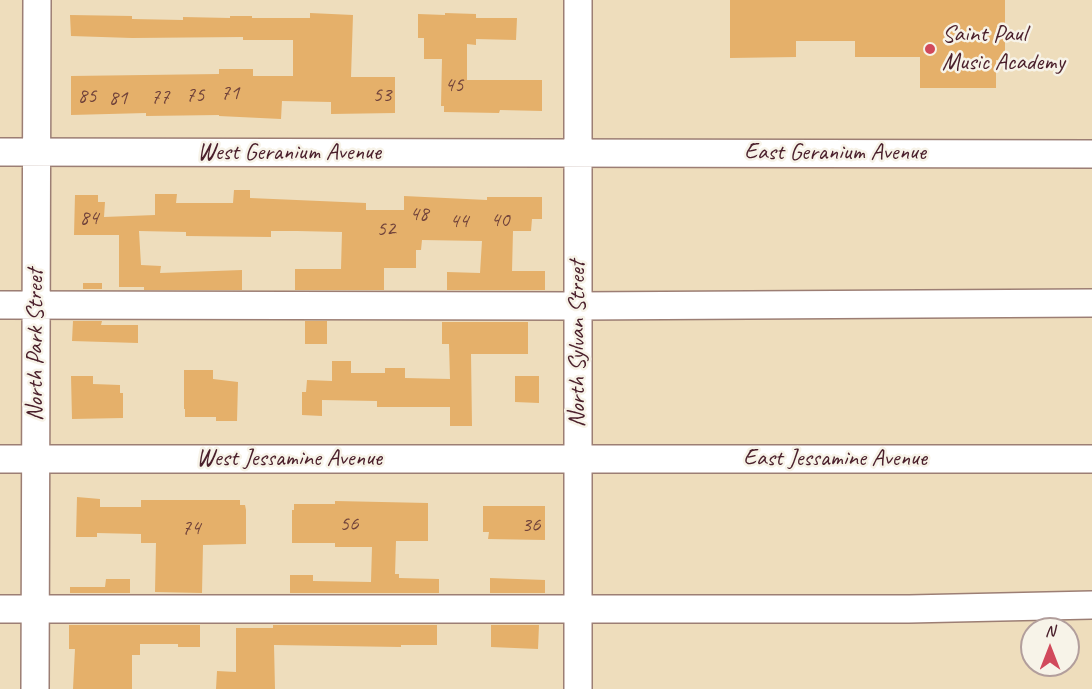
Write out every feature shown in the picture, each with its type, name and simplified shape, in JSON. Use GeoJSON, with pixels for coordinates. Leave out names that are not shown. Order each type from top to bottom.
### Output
{"type":"FeatureCollection","features":[{"type":"Feature","properties":{"kind":"street","name":"North Park Street"},"geometry":{"type":"LineString","coordinates":[[35,689],[37,0]]}},
{"type":"Feature","properties":{"kind":"street","name":"North Sylvan Street"},"geometry":{"type":"LineString","coordinates":[[578,0],[578,689]]}},
{"type":"Feature","properties":{"kind":"street","name":"West Geranium Avenue"},"geometry":{"type":"LineString","coordinates":[[0,152],[578,153]]}},
{"type":"Feature","properties":{"kind":"street","name":"East Geranium Avenue"},"geometry":{"type":"LineString","coordinates":[[578,153],[1092,154]]}},
{"type":"Feature","properties":{"kind":"street"},"geometry":{"type":"LineString","coordinates":[[0,305],[578,306],[1092,303]]}},
{"type":"Feature","properties":{"kind":"street","name":"West Jessamine Avenue"},"geometry":{"type":"LineString","coordinates":[[0,459],[578,458]]}},
{"type":"Feature","properties":{"kind":"street","name":"East Jessamine Avenue"},"geometry":{"type":"LineString","coordinates":[[578,458],[1092,459]]}},
{"type":"Feature","properties":{"kind":"street"},"geometry":{"type":"LineString","coordinates":[[0,609],[909,609],[1092,605]]}},
{"type":"Feature","properties":{"kind":"building","name":"Saint Paul Music Academy"},"geometry":{"type":"Polygon","coordinates":[[[730,0],[1005,0],[1005,60],[996,60],[996,88],[920,88],[920,57],[855,57],[855,41],[796,41],[796,57],[730,58],[730,0]]]}},
{"type":"Feature","properties":{"kind":"building"},"geometry":{"type":"Polygon","coordinates":[[[310,13],[353,15],[351,77],[395,77],[395,113],[331,114],[331,102],[282,101],[281,119],[219,115],[146,116],[146,113],[71,115],[71,76],[219,74],[219,69],[253,69],[253,76],[293,76],[293,40],[243,40],[243,37],[71,36],[70,15],[183,20],[183,17],[230,18],[230,16],[310,18],[310,13]]]}},
{"type":"Feature","properties":{"kind":"building"},"geometry":{"type":"Polygon","coordinates":[[[445,13],[476,14],[476,18],[517,18],[516,40],[476,39],[476,45],[467,44],[467,80],[542,80],[542,111],[444,112],[444,106],[441,106],[442,59],[424,59],[424,38],[418,38],[418,14],[445,15],[445,13]]]}},
{"type":"Feature","properties":{"kind":"building"},"geometry":{"type":"Polygon","coordinates":[[[234,190],[250,190],[250,198],[366,203],[366,210],[404,210],[404,196],[487,200],[487,197],[542,197],[542,219],[532,219],[531,231],[513,231],[512,271],[545,271],[545,290],[447,290],[447,272],[480,273],[482,241],[422,240],[421,250],[416,250],[416,268],[384,268],[384,290],[295,290],[295,269],[341,269],[342,232],[271,231],[271,237],[186,236],[186,232],[139,231],[141,265],[161,266],[160,273],[242,270],[242,290],[144,290],[144,287],[119,287],[119,235],[74,235],[75,195],[98,195],[98,202],[105,202],[104,217],[155,215],[155,194],[177,194],[176,203],[233,203],[234,190]]]}},
{"type":"Feature","properties":{"kind":"building"},"geometry":{"type":"Polygon","coordinates":[[[83,283],[102,283],[102,289],[83,289],[83,283]]]}},
{"type":"Feature","properties":{"kind":"building"},"geometry":{"type":"Polygon","coordinates":[[[73,321],[102,321],[101,325],[138,325],[138,343],[72,341],[73,321]]]}},
{"type":"Feature","properties":{"kind":"building"},"geometry":{"type":"Polygon","coordinates":[[[305,321],[327,321],[327,344],[305,344],[305,321]]]}},
{"type":"Feature","properties":{"kind":"building"},"geometry":{"type":"Polygon","coordinates":[[[442,322],[528,322],[528,354],[471,354],[472,426],[450,426],[450,407],[377,407],[377,401],[322,400],[322,416],[302,415],[302,392],[306,392],[307,380],[332,381],[332,361],[351,361],[351,373],[385,373],[385,368],[405,368],[405,378],[450,379],[449,344],[442,344],[442,322]]]}},
{"type":"Feature","properties":{"kind":"building"},"geometry":{"type":"Polygon","coordinates":[[[184,370],[213,370],[213,379],[238,382],[237,421],[216,421],[216,417],[185,417],[184,370]]]}},
{"type":"Feature","properties":{"kind":"building"},"geometry":{"type":"Polygon","coordinates":[[[71,376],[93,376],[93,384],[120,385],[120,393],[123,393],[123,418],[72,419],[71,376]]]}},
{"type":"Feature","properties":{"kind":"building"},"geometry":{"type":"Polygon","coordinates":[[[515,376],[539,376],[539,403],[515,402],[515,376]]]}},
{"type":"Feature","properties":{"kind":"building"},"geometry":{"type":"Polygon","coordinates":[[[77,497],[100,499],[100,507],[141,507],[141,500],[240,500],[240,505],[245,505],[246,510],[246,544],[203,545],[202,593],[155,592],[156,543],[141,543],[141,534],[97,533],[97,537],[76,537],[77,497]]]}},
{"type":"Feature","properties":{"kind":"building"},"geometry":{"type":"Polygon","coordinates":[[[335,501],[428,503],[428,541],[396,541],[395,574],[399,574],[399,578],[439,579],[439,593],[290,593],[290,575],[313,575],[313,581],[371,582],[372,547],[335,547],[335,543],[292,543],[294,504],[335,504],[335,501]]]}},
{"type":"Feature","properties":{"kind":"building"},"geometry":{"type":"Polygon","coordinates":[[[483,506],[545,506],[545,540],[488,539],[489,532],[483,532],[483,506]]]}},
{"type":"Feature","properties":{"kind":"building"},"geometry":{"type":"Polygon","coordinates":[[[490,578],[545,580],[545,593],[490,593],[490,578]]]}},
{"type":"Feature","properties":{"kind":"building"},"geometry":{"type":"Polygon","coordinates":[[[106,579],[130,579],[130,593],[70,593],[70,587],[105,587],[106,579]]]}},
{"type":"Feature","properties":{"kind":"building"},"geometry":{"type":"Polygon","coordinates":[[[69,625],[200,625],[200,647],[178,647],[178,644],[140,644],[140,655],[132,655],[132,689],[73,689],[75,649],[69,649],[69,625]]]}},
{"type":"Feature","properties":{"kind":"building"},"geometry":{"type":"Polygon","coordinates":[[[273,625],[437,625],[437,645],[401,645],[401,647],[274,645],[275,689],[216,689],[217,671],[236,672],[236,628],[273,628],[273,625]]]}},
{"type":"Feature","properties":{"kind":"building"},"geometry":{"type":"Polygon","coordinates":[[[491,625],[539,625],[538,649],[491,647],[491,625]]]}},
{"type":"Feature","properties":{"kind":"place","name":"Saint Paul Music Academy"},"geometry":{"type":"Point","coordinates":[930,49]}}]}
